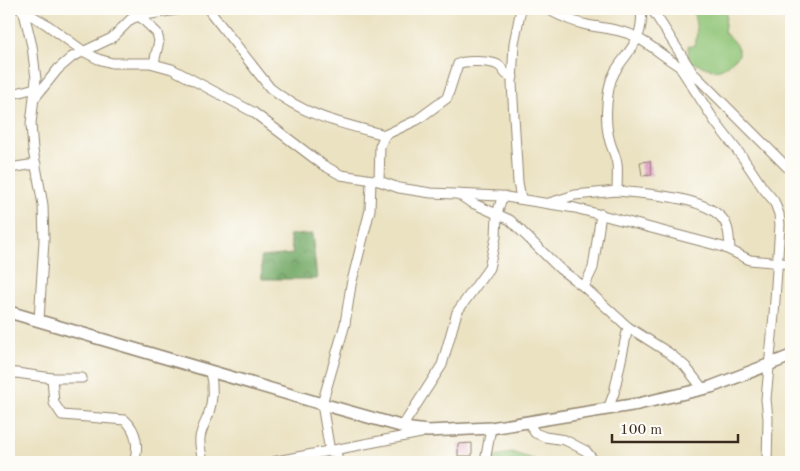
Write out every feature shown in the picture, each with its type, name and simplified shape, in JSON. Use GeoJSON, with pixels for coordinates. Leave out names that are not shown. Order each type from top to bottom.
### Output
{"type":"FeatureCollection","features":[{"type":"Feature","properties":{"kind":"street"},"geometry":{"type":"LineString","coordinates":[[132,9],[157,33],[159,42],[154,63]]}},
{"type":"Feature","properties":{"kind":"street"},"geometry":{"type":"LineString","coordinates":[[34,100],[58,69],[72,57],[112,38],[129,21],[140,16],[182,9]]}},
{"type":"Feature","properties":{"kind":"street"},"geometry":{"type":"LineString","coordinates":[[208,9],[270,88],[277,94],[300,109],[327,120],[385,135],[417,120],[442,102],[450,92],[455,68],[462,62],[497,64],[506,75],[513,77]]}},
{"type":"Feature","properties":{"kind":"street"},"geometry":{"type":"LineString","coordinates":[[520,9],[514,43],[513,77],[518,182],[521,199]]}},
{"type":"Feature","properties":{"kind":"street"},"geometry":{"type":"LineString","coordinates":[[547,9],[566,19],[624,32],[638,38],[682,69],[694,75]]}},
{"type":"Feature","properties":{"kind":"street"},"geometry":{"type":"LineString","coordinates":[[617,190],[617,163],[606,124],[609,89],[615,73],[638,38],[642,9]]}},
{"type":"Feature","properties":{"kind":"street"},"geometry":{"type":"LineString","coordinates":[[652,9],[694,75],[791,171]]}},
{"type":"Feature","properties":{"kind":"street"},"geometry":{"type":"LineString","coordinates":[[22,11],[46,24],[82,51],[105,62],[154,63],[172,69],[253,112],[335,173],[399,188],[431,193],[504,196],[601,214],[730,250],[750,260],[791,264]]}},
{"type":"Feature","properties":{"kind":"street"},"geometry":{"type":"LineString","coordinates":[[22,11],[33,54],[36,79],[31,124],[33,150],[42,205],[44,241],[39,320]]}},
{"type":"Feature","properties":{"kind":"street"},"geometry":{"type":"LineString","coordinates":[[682,69],[716,123],[774,201],[779,214],[780,226],[774,314],[766,399],[768,419],[767,462]]}},
{"type":"Feature","properties":{"kind":"street"},"geometry":{"type":"LineString","coordinates":[[9,95],[35,88]]}},
{"type":"Feature","properties":{"kind":"street"},"geometry":{"type":"LineString","coordinates":[[338,462],[333,451],[322,404],[345,324],[351,285],[370,210],[380,146],[385,135]]}},
{"type":"Feature","properties":{"kind":"street"},"geometry":{"type":"LineString","coordinates":[[9,168],[36,164]]}},
{"type":"Feature","properties":{"kind":"street"},"geometry":{"type":"LineString","coordinates":[[546,204],[575,195],[617,190],[687,199],[721,217],[729,235],[730,250]]}},
{"type":"Feature","properties":{"kind":"street"},"geometry":{"type":"LineString","coordinates":[[458,194],[470,202],[510,220],[560,269],[584,287],[628,327],[685,366],[703,389]]}},
{"type":"Feature","properties":{"kind":"street"},"geometry":{"type":"LineString","coordinates":[[402,426],[442,365],[457,312],[489,268],[496,237],[497,214],[504,196]]}},
{"type":"Feature","properties":{"kind":"street"},"geometry":{"type":"LineString","coordinates":[[584,287],[594,268],[601,214]]}},
{"type":"Feature","properties":{"kind":"street"},"geometry":{"type":"LineString","coordinates":[[9,312],[322,404],[402,426],[428,431]]}},
{"type":"Feature","properties":{"kind":"street"},"geometry":{"type":"LineString","coordinates":[[608,409],[614,393],[628,327]]}},
{"type":"Feature","properties":{"kind":"street"},"geometry":{"type":"LineString","coordinates":[[272,462],[428,431],[491,428],[638,404],[703,389],[791,356]]}},
{"type":"Feature","properties":{"kind":"street"},"geometry":{"type":"LineString","coordinates":[[9,372],[52,378],[82,378]]}},
{"type":"Feature","properties":{"kind":"street"},"geometry":{"type":"LineString","coordinates":[[203,462],[200,443],[202,429],[211,401],[213,383],[210,372]]}},
{"type":"Feature","properties":{"kind":"street"},"geometry":{"type":"LineString","coordinates":[[52,378],[54,403],[62,414],[125,420],[131,426],[136,438],[137,454],[134,462]]}},
{"type":"Feature","properties":{"kind":"street"},"geometry":{"type":"LineString","coordinates":[[529,423],[535,433],[544,437],[565,440],[586,451],[595,462]]}},
{"type":"Feature","properties":{"kind":"street"},"geometry":{"type":"LineString","coordinates":[[485,462],[491,428]]}},
{"type":"Feature","properties":{"kind":"green space"},"geometry":{"type":"Polygon","coordinates":[[[692,9],[727,9],[724,32],[736,45],[739,55],[721,69],[711,69],[689,61],[688,46],[694,46],[697,33],[692,9]]]}},
{"type":"Feature","properties":{"kind":"green space"},"geometry":{"type":"Polygon","coordinates":[[[312,234],[317,279],[262,279],[261,257],[293,254],[289,235],[312,234]]]}},
{"type":"Feature","properties":{"kind":"green space"},"geometry":{"type":"Polygon","coordinates":[[[511,452],[542,462],[488,462],[488,460],[511,452]]]}},
{"type":"Feature","properties":{"kind":"building"},"geometry":{"type":"Polygon","coordinates":[[[650,161],[652,175],[642,176],[640,162],[650,161]]]}},
{"type":"Feature","properties":{"kind":"building"},"geometry":{"type":"Polygon","coordinates":[[[472,443],[472,456],[458,456],[458,444],[472,443]]]}}]}
